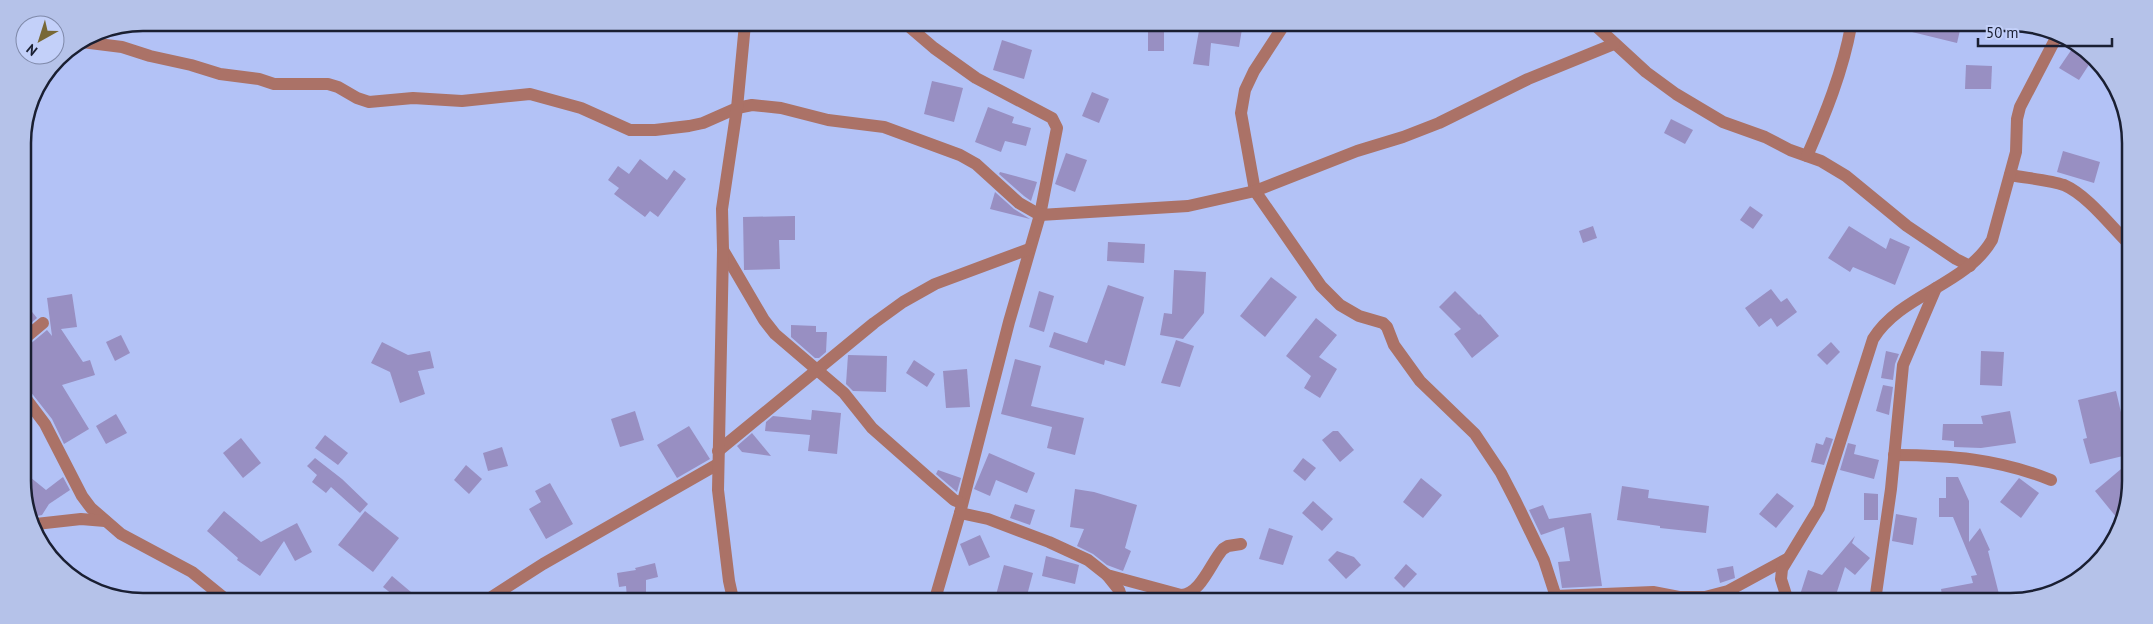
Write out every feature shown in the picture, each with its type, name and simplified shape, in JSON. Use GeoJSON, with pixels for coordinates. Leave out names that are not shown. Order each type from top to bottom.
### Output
{"type":"FeatureCollection","features":[{"type":"Feature","properties":{"kind":"street"},"geometry":{"type":"LineString","coordinates":[[732,593],[722,517],[718,458],[724,250],[722,209],[737,108],[744,31]]}},
{"type":"Feature","properties":{"kind":"street"},"geometry":{"type":"LineString","coordinates":[[914,31],[934,48],[976,78],[1035,107],[1052,118],[1056,122],[1057,128],[1040,215],[937,593]]}},
{"type":"Feature","properties":{"kind":"street"},"geometry":{"type":"LineString","coordinates":[[1280,31],[1254,70],[1245,90],[1241,113],[1255,191],[1321,286],[1340,306],[1359,316],[1377,320],[1387,327],[1394,345],[1420,381],[1475,434],[1501,473],[1516,502],[1544,560],[1554,593]]}},
{"type":"Feature","properties":{"kind":"street"},"geometry":{"type":"LineString","coordinates":[[1601,31],[1614,44],[1676,94],[1709,115],[1821,161],[1846,176],[1907,226],[1956,259],[1970,266]]}},
{"type":"Feature","properties":{"kind":"street"},"geometry":{"type":"LineString","coordinates":[[1807,156],[1839,72],[1848,45],[1850,31]]}},
{"type":"Feature","properties":{"kind":"street"},"geometry":{"type":"LineString","coordinates":[[1785,593],[1781,579],[1782,569],[1819,508],[1872,339],[1882,325],[1896,313],[1970,266],[1985,251],[1992,240],[2016,152],[2017,119],[2020,107],[2054,41]]}},
{"type":"Feature","properties":{"kind":"street"},"geometry":{"type":"LineString","coordinates":[[93,43],[122,47],[220,74],[259,78],[274,84],[328,84],[338,86],[357,98],[369,102],[414,98],[462,101],[530,94],[580,108],[630,130],[655,130],[689,126],[703,123],[737,108],[752,105],[781,108],[828,120],[884,127],[927,142],[976,164],[1019,203],[1040,215],[1188,206],[1255,191],[1439,123],[1528,79],[1614,44]]}},
{"type":"Feature","properties":{"kind":"street"},"geometry":{"type":"LineString","coordinates":[[2010,175],[2062,185],[2070,189],[2089,204],[2122,236]]}},
{"type":"Feature","properties":{"kind":"street"},"geometry":{"type":"LineString","coordinates":[[724,250],[764,320],[775,334],[844,393],[872,428],[961,508],[1049,542],[1088,560],[1107,575],[1119,593]]}},
{"type":"Feature","properties":{"kind":"street"},"geometry":{"type":"LineString","coordinates":[[498,593],[718,458],[818,370],[903,302],[935,284],[1029,250]]}},
{"type":"Feature","properties":{"kind":"street"},"geometry":{"type":"LineString","coordinates":[[1876,593],[1891,489],[1903,365],[1936,288]]}},
{"type":"Feature","properties":{"kind":"street"},"geometry":{"type":"LineString","coordinates":[[31,333],[43,323]]}},
{"type":"Feature","properties":{"kind":"street"},"geometry":{"type":"LineString","coordinates":[[31,405],[45,424],[82,496],[105,521],[121,534],[192,572],[218,593]]}},
{"type":"Feature","properties":{"kind":"street"},"geometry":{"type":"LineString","coordinates":[[1894,455],[1993,461],[2024,469],[2051,480]]}},
{"type":"Feature","properties":{"kind":"street"},"geometry":{"type":"LineString","coordinates":[[40,524],[81,519],[105,521]]}},
{"type":"Feature","properties":{"kind":"street"},"geometry":{"type":"LineString","coordinates":[[1187,593],[1198,584],[1223,549],[1228,546],[1241,544]]}},
{"type":"Feature","properties":{"kind":"street"},"geometry":{"type":"LineString","coordinates":[[1720,593],[1728,591],[1787,559]]}},
{"type":"Feature","properties":{"kind":"street"},"geometry":{"type":"LineString","coordinates":[[1107,575],[1182,593]]}},
{"type":"Feature","properties":{"kind":"street"},"geometry":{"type":"LineString","coordinates":[[1637,593],[1658,593]]}},
{"type":"Feature","properties":{"kind":"building"},"geometry":{"type":"Polygon","coordinates":[[[1148,31],[1164,31],[1164,51],[1148,51],[1148,31]]]}},
{"type":"Feature","properties":{"kind":"building"},"geometry":{"type":"Polygon","coordinates":[[[1199,31],[1242,31],[1239,47],[1211,43],[1209,66],[1193,64],[1199,31]]]}},
{"type":"Feature","properties":{"kind":"building"},"geometry":{"type":"Polygon","coordinates":[[[1912,31],[1960,31],[1957,43],[1912,31]]]}},
{"type":"Feature","properties":{"kind":"building"},"geometry":{"type":"Polygon","coordinates":[[[1002,40],[1032,50],[1024,79],[993,70],[1002,40]]]}},
{"type":"Feature","properties":{"kind":"building"},"geometry":{"type":"Polygon","coordinates":[[[2072,50],[2089,64],[2079,80],[2059,68],[2072,50]]]}},
{"type":"Feature","properties":{"kind":"building"},"geometry":{"type":"Polygon","coordinates":[[[1966,65],[1992,66],[1991,89],[1965,89],[1966,65]]]}},
{"type":"Feature","properties":{"kind":"building"},"geometry":{"type":"Polygon","coordinates":[[[932,81],[963,88],[954,122],[924,114],[932,81]]]}},
{"type":"Feature","properties":{"kind":"building"},"geometry":{"type":"Polygon","coordinates":[[[1092,92],[1109,99],[1099,123],[1082,116],[1092,92]]]}},
{"type":"Feature","properties":{"kind":"building"},"geometry":{"type":"Polygon","coordinates":[[[988,107],[1014,117],[1012,123],[1031,128],[1026,146],[1005,141],[1001,152],[975,142],[988,107]]]}},
{"type":"Feature","properties":{"kind":"building"},"geometry":{"type":"Polygon","coordinates":[[[1671,119],[1693,130],[1685,144],[1664,133],[1671,119]]]}},
{"type":"Feature","properties":{"kind":"building"},"geometry":{"type":"Polygon","coordinates":[[[2063,151],[2100,162],[2094,183],[2057,172],[2063,151]]]}},
{"type":"Feature","properties":{"kind":"building"},"geometry":{"type":"Polygon","coordinates":[[[1066,153],[1087,160],[1075,192],[1055,184],[1066,153]]]}},
{"type":"Feature","properties":{"kind":"building"},"geometry":{"type":"Polygon","coordinates":[[[640,159],[667,180],[674,170],[686,179],[658,217],[650,211],[645,217],[614,194],[619,188],[608,180],[618,166],[629,174],[640,159]]]}},
{"type":"Feature","properties":{"kind":"building"},"geometry":{"type":"Polygon","coordinates":[[[1000,172],[1037,182],[1031,201],[999,174],[1000,172]]]}},
{"type":"Feature","properties":{"kind":"building"},"geometry":{"type":"Polygon","coordinates":[[[995,192],[1014,209],[1030,219],[990,209],[995,192]]]}},
{"type":"Feature","properties":{"kind":"building"},"geometry":{"type":"Polygon","coordinates":[[[1750,206],[1763,215],[1753,229],[1740,220],[1750,206]]]}},
{"type":"Feature","properties":{"kind":"building"},"geometry":{"type":"Polygon","coordinates":[[[795,216],[795,240],[779,240],[780,269],[744,270],[743,217],[795,216]]]}},
{"type":"Feature","properties":{"kind":"building"},"geometry":{"type":"Polygon","coordinates":[[[1593,226],[1597,238],[1583,243],[1579,231],[1593,226]]]}},
{"type":"Feature","properties":{"kind":"building"},"geometry":{"type":"Polygon","coordinates":[[[1849,226],[1886,249],[1890,238],[1910,247],[1895,285],[1853,267],[1850,272],[1828,258],[1849,226]]]}},
{"type":"Feature","properties":{"kind":"building"},"geometry":{"type":"Polygon","coordinates":[[[1108,242],[1145,244],[1144,263],[1107,261],[1108,242]]]}},
{"type":"Feature","properties":{"kind":"building"},"geometry":{"type":"Polygon","coordinates":[[[1174,270],[1206,272],[1204,313],[1183,339],[1160,335],[1164,313],[1172,314],[1174,270]]]}},
{"type":"Feature","properties":{"kind":"building"},"geometry":{"type":"Polygon","coordinates":[[[1271,277],[1297,297],[1265,337],[1240,316],[1271,277]]]}},
{"type":"Feature","properties":{"kind":"building"},"geometry":{"type":"Polygon","coordinates":[[[1108,285],[1144,297],[1125,366],[1105,360],[1104,365],[1049,347],[1054,332],[1087,343],[1108,285]]]}},
{"type":"Feature","properties":{"kind":"building"},"geometry":{"type":"Polygon","coordinates":[[[1771,289],[1781,302],[1787,298],[1797,312],[1777,327],[1771,318],[1759,327],[1745,308],[1771,289]]]}},
{"type":"Feature","properties":{"kind":"building"},"geometry":{"type":"Polygon","coordinates":[[[1039,291],[1054,296],[1044,332],[1029,327],[1039,291]]]}},
{"type":"Feature","properties":{"kind":"building"},"geometry":{"type":"Polygon","coordinates":[[[1455,291],[1480,314],[1499,336],[1472,358],[1454,334],[1461,329],[1439,307],[1455,291]]]}},
{"type":"Feature","properties":{"kind":"building"},"geometry":{"type":"Polygon","coordinates":[[[72,294],[77,327],[61,329],[83,362],[90,360],[95,375],[62,385],[89,429],[64,444],[52,419],[31,392],[31,343],[47,330],[52,336],[47,298],[72,294]]]}},
{"type":"Feature","properties":{"kind":"building"},"geometry":{"type":"Polygon","coordinates":[[[31,311],[37,318],[31,323],[31,311]]]}},
{"type":"Feature","properties":{"kind":"building"},"geometry":{"type":"Polygon","coordinates":[[[1316,318],[1337,335],[1319,357],[1337,369],[1320,398],[1304,388],[1311,376],[1286,356],[1316,318]]]}},
{"type":"Feature","properties":{"kind":"building"},"geometry":{"type":"Polygon","coordinates":[[[791,325],[816,326],[816,332],[827,332],[826,352],[819,358],[815,358],[791,337],[791,325]]]}},
{"type":"Feature","properties":{"kind":"building"},"geometry":{"type":"Polygon","coordinates":[[[121,335],[130,353],[115,361],[106,342],[121,335]]]}},
{"type":"Feature","properties":{"kind":"building"},"geometry":{"type":"Polygon","coordinates":[[[1176,340],[1194,346],[1180,387],[1161,383],[1176,340]]]}},
{"type":"Feature","properties":{"kind":"building"},"geometry":{"type":"Polygon","coordinates":[[[382,342],[408,355],[430,351],[434,368],[418,371],[425,394],[400,403],[390,372],[371,363],[382,342]]]}},
{"type":"Feature","properties":{"kind":"building"},"geometry":{"type":"Polygon","coordinates":[[[1831,342],[1840,352],[1827,365],[1817,355],[1831,342]]]}},
{"type":"Feature","properties":{"kind":"building"},"geometry":{"type":"Polygon","coordinates":[[[1886,351],[1899,354],[1895,364],[1893,380],[1881,378],[1886,351]]]}},
{"type":"Feature","properties":{"kind":"building"},"geometry":{"type":"Polygon","coordinates":[[[1981,351],[2004,352],[2002,386],[1980,385],[1981,351]]]}},
{"type":"Feature","properties":{"kind":"building"},"geometry":{"type":"Polygon","coordinates":[[[848,355],[887,356],[886,392],[853,391],[846,384],[848,355]]]}},
{"type":"Feature","properties":{"kind":"building"},"geometry":{"type":"Polygon","coordinates":[[[1015,359],[1041,366],[1031,406],[1084,418],[1075,455],[1047,448],[1052,427],[1001,414],[1015,359]]]}},
{"type":"Feature","properties":{"kind":"building"},"geometry":{"type":"Polygon","coordinates":[[[914,360],[935,374],[927,387],[906,373],[914,360]]]}},
{"type":"Feature","properties":{"kind":"building"},"geometry":{"type":"Polygon","coordinates":[[[967,369],[970,407],[946,408],[943,371],[967,369]]]}},
{"type":"Feature","properties":{"kind":"building"},"geometry":{"type":"Polygon","coordinates":[[[1883,385],[1893,387],[1889,415],[1876,411],[1883,385]]]}},
{"type":"Feature","properties":{"kind":"building"},"geometry":{"type":"Polygon","coordinates":[[[2116,391],[2122,417],[2122,456],[2090,464],[2083,439],[2087,438],[2078,400],[2116,391]]]}},
{"type":"Feature","properties":{"kind":"building"},"geometry":{"type":"Polygon","coordinates":[[[812,410],[841,413],[837,454],[808,451],[810,435],[765,431],[766,422],[773,416],[811,420],[812,410]]]}},
{"type":"Feature","properties":{"kind":"building"},"geometry":{"type":"Polygon","coordinates":[[[635,411],[644,440],[620,447],[611,419],[635,411]]]}},
{"type":"Feature","properties":{"kind":"building"},"geometry":{"type":"Polygon","coordinates":[[[2010,411],[2016,443],[1981,448],[1954,447],[1954,441],[1942,440],[1943,424],[1983,424],[1981,416],[2010,411]]]}},
{"type":"Feature","properties":{"kind":"building"},"geometry":{"type":"Polygon","coordinates":[[[116,414],[127,433],[106,444],[96,426],[116,414]]]}},
{"type":"Feature","properties":{"kind":"building"},"geometry":{"type":"Polygon","coordinates":[[[689,426],[710,459],[677,478],[657,445],[689,426]]]}},
{"type":"Feature","properties":{"kind":"building"},"geometry":{"type":"Polygon","coordinates":[[[1333,431],[1338,431],[1354,450],[1340,462],[1322,440],[1333,431]]]}},
{"type":"Feature","properties":{"kind":"building"},"geometry":{"type":"Polygon","coordinates":[[[752,433],[771,456],[742,452],[737,446],[752,433]]]}},
{"type":"Feature","properties":{"kind":"building"},"geometry":{"type":"Polygon","coordinates":[[[325,435],[348,453],[338,465],[315,448],[325,435]]]}},
{"type":"Feature","properties":{"kind":"building"},"geometry":{"type":"Polygon","coordinates":[[[1826,437],[1833,439],[1824,465],[1811,462],[1816,443],[1823,445],[1826,437]]]}},
{"type":"Feature","properties":{"kind":"building"},"geometry":{"type":"Polygon","coordinates":[[[241,438],[261,463],[243,478],[223,453],[241,438]]]}},
{"type":"Feature","properties":{"kind":"building"},"geometry":{"type":"Polygon","coordinates":[[[1848,443],[1856,445],[1854,454],[1879,460],[1874,479],[1840,470],[1848,443]]]}},
{"type":"Feature","properties":{"kind":"building"},"geometry":{"type":"Polygon","coordinates":[[[502,447],[508,466],[488,471],[483,453],[502,447]]]}},
{"type":"Feature","properties":{"kind":"building"},"geometry":{"type":"Polygon","coordinates":[[[989,453],[1035,473],[1027,493],[996,480],[990,496],[974,489],[989,453]]]}},
{"type":"Feature","properties":{"kind":"building"},"geometry":{"type":"Polygon","coordinates":[[[315,458],[342,479],[368,504],[360,513],[331,487],[326,493],[312,482],[317,475],[307,466],[315,458]]]}},
{"type":"Feature","properties":{"kind":"building"},"geometry":{"type":"Polygon","coordinates":[[[1303,458],[1316,468],[1305,481],[1293,471],[1303,458]]]}},
{"type":"Feature","properties":{"kind":"building"},"geometry":{"type":"Polygon","coordinates":[[[466,465],[482,479],[469,494],[454,480],[466,465]]]}},
{"type":"Feature","properties":{"kind":"building"},"geometry":{"type":"Polygon","coordinates":[[[2122,468],[2121,495],[2116,516],[2095,491],[2122,468]]]}},
{"type":"Feature","properties":{"kind":"building"},"geometry":{"type":"Polygon","coordinates":[[[938,470],[961,478],[957,492],[936,474],[938,470]]]}},
{"type":"Feature","properties":{"kind":"building"},"geometry":{"type":"Polygon","coordinates":[[[63,477],[70,490],[49,504],[42,515],[37,516],[33,502],[31,478],[46,490],[63,477]]]}},
{"type":"Feature","properties":{"kind":"building"},"geometry":{"type":"Polygon","coordinates":[[[1946,477],[1958,477],[1969,501],[1969,542],[1980,528],[1990,550],[1988,551],[1999,593],[1942,593],[1941,589],[1973,583],[1971,576],[1977,575],[1953,517],[1939,517],[1939,498],[1946,498],[1946,477]]]}},
{"type":"Feature","properties":{"kind":"building"},"geometry":{"type":"Polygon","coordinates":[[[1421,478],[1442,495],[1423,518],[1403,502],[1421,478]]]}},
{"type":"Feature","properties":{"kind":"building"},"geometry":{"type":"Polygon","coordinates":[[[2019,478],[2039,493],[2021,518],[2000,502],[2019,478]]]}},
{"type":"Feature","properties":{"kind":"building"},"geometry":{"type":"Polygon","coordinates":[[[550,483],[573,524],[546,539],[529,509],[541,502],[535,491],[550,483]]]}},
{"type":"Feature","properties":{"kind":"building"},"geometry":{"type":"Polygon","coordinates":[[[1622,486],[1649,490],[1648,498],[1709,506],[1706,533],[1660,528],[1660,526],[1617,520],[1622,486]]]}},
{"type":"Feature","properties":{"kind":"building"},"geometry":{"type":"Polygon","coordinates":[[[1075,489],[1094,492],[1137,505],[1125,548],[1131,551],[1123,571],[1107,565],[1093,554],[1077,546],[1084,529],[1070,527],[1075,489]]]}},
{"type":"Feature","properties":{"kind":"building"},"geometry":{"type":"Polygon","coordinates":[[[1777,493],[1794,506],[1776,528],[1759,514],[1777,493]]]}},
{"type":"Feature","properties":{"kind":"building"},"geometry":{"type":"Polygon","coordinates":[[[1864,493],[1878,494],[1878,520],[1864,520],[1864,493]]]}},
{"type":"Feature","properties":{"kind":"building"},"geometry":{"type":"Polygon","coordinates":[[[1313,501],[1333,519],[1322,531],[1302,513],[1313,501]]]}},
{"type":"Feature","properties":{"kind":"building"},"geometry":{"type":"Polygon","coordinates":[[[1015,504],[1035,510],[1030,525],[1010,518],[1015,504]]]}},
{"type":"Feature","properties":{"kind":"building"},"geometry":{"type":"Polygon","coordinates":[[[1543,505],[1549,519],[1591,513],[1602,586],[1562,588],[1558,562],[1570,561],[1564,527],[1541,535],[1529,510],[1543,505]]]}},
{"type":"Feature","properties":{"kind":"building"},"geometry":{"type":"Polygon","coordinates":[[[224,511],[261,542],[297,523],[312,552],[295,561],[284,541],[260,576],[237,560],[238,558],[207,531],[224,511]]]}},
{"type":"Feature","properties":{"kind":"building"},"geometry":{"type":"Polygon","coordinates":[[[365,511],[399,538],[373,572],[338,545],[365,511]]]}},
{"type":"Feature","properties":{"kind":"building"},"geometry":{"type":"Polygon","coordinates":[[[1896,514],[1917,518],[1913,545],[1892,541],[1896,514]]]}},
{"type":"Feature","properties":{"kind":"building"},"geometry":{"type":"Polygon","coordinates":[[[1269,528],[1293,536],[1283,565],[1259,559],[1269,528]]]}},
{"type":"Feature","properties":{"kind":"building"},"geometry":{"type":"Polygon","coordinates":[[[980,535],[990,557],[969,566],[960,544],[980,535]]]}},
{"type":"Feature","properties":{"kind":"building"},"geometry":{"type":"Polygon","coordinates":[[[1855,536],[1852,543],[1870,558],[1855,575],[1845,567],[1837,593],[1801,593],[1808,570],[1822,575],[1855,536]]]}},
{"type":"Feature","properties":{"kind":"building"},"geometry":{"type":"Polygon","coordinates":[[[1337,551],[1354,557],[1361,565],[1346,579],[1328,560],[1337,551]]]}},
{"type":"Feature","properties":{"kind":"building"},"geometry":{"type":"Polygon","coordinates":[[[1046,556],[1079,565],[1075,584],[1042,576],[1046,556]]]}},
{"type":"Feature","properties":{"kind":"building"},"geometry":{"type":"Polygon","coordinates":[[[655,563],[658,577],[646,580],[646,593],[627,593],[626,586],[619,587],[617,573],[636,570],[635,568],[655,563]]]}},
{"type":"Feature","properties":{"kind":"building"},"geometry":{"type":"Polygon","coordinates":[[[1406,564],[1417,574],[1404,588],[1394,578],[1406,564]]]}},
{"type":"Feature","properties":{"kind":"building"},"geometry":{"type":"Polygon","coordinates":[[[1004,565],[1033,573],[1028,593],[997,593],[1004,565]]]}},
{"type":"Feature","properties":{"kind":"building"},"geometry":{"type":"Polygon","coordinates":[[[1733,566],[1735,578],[1720,583],[1717,569],[1733,566]]]}},
{"type":"Feature","properties":{"kind":"building"},"geometry":{"type":"Polygon","coordinates":[[[392,576],[412,593],[391,593],[383,587],[392,576]]]}}]}
